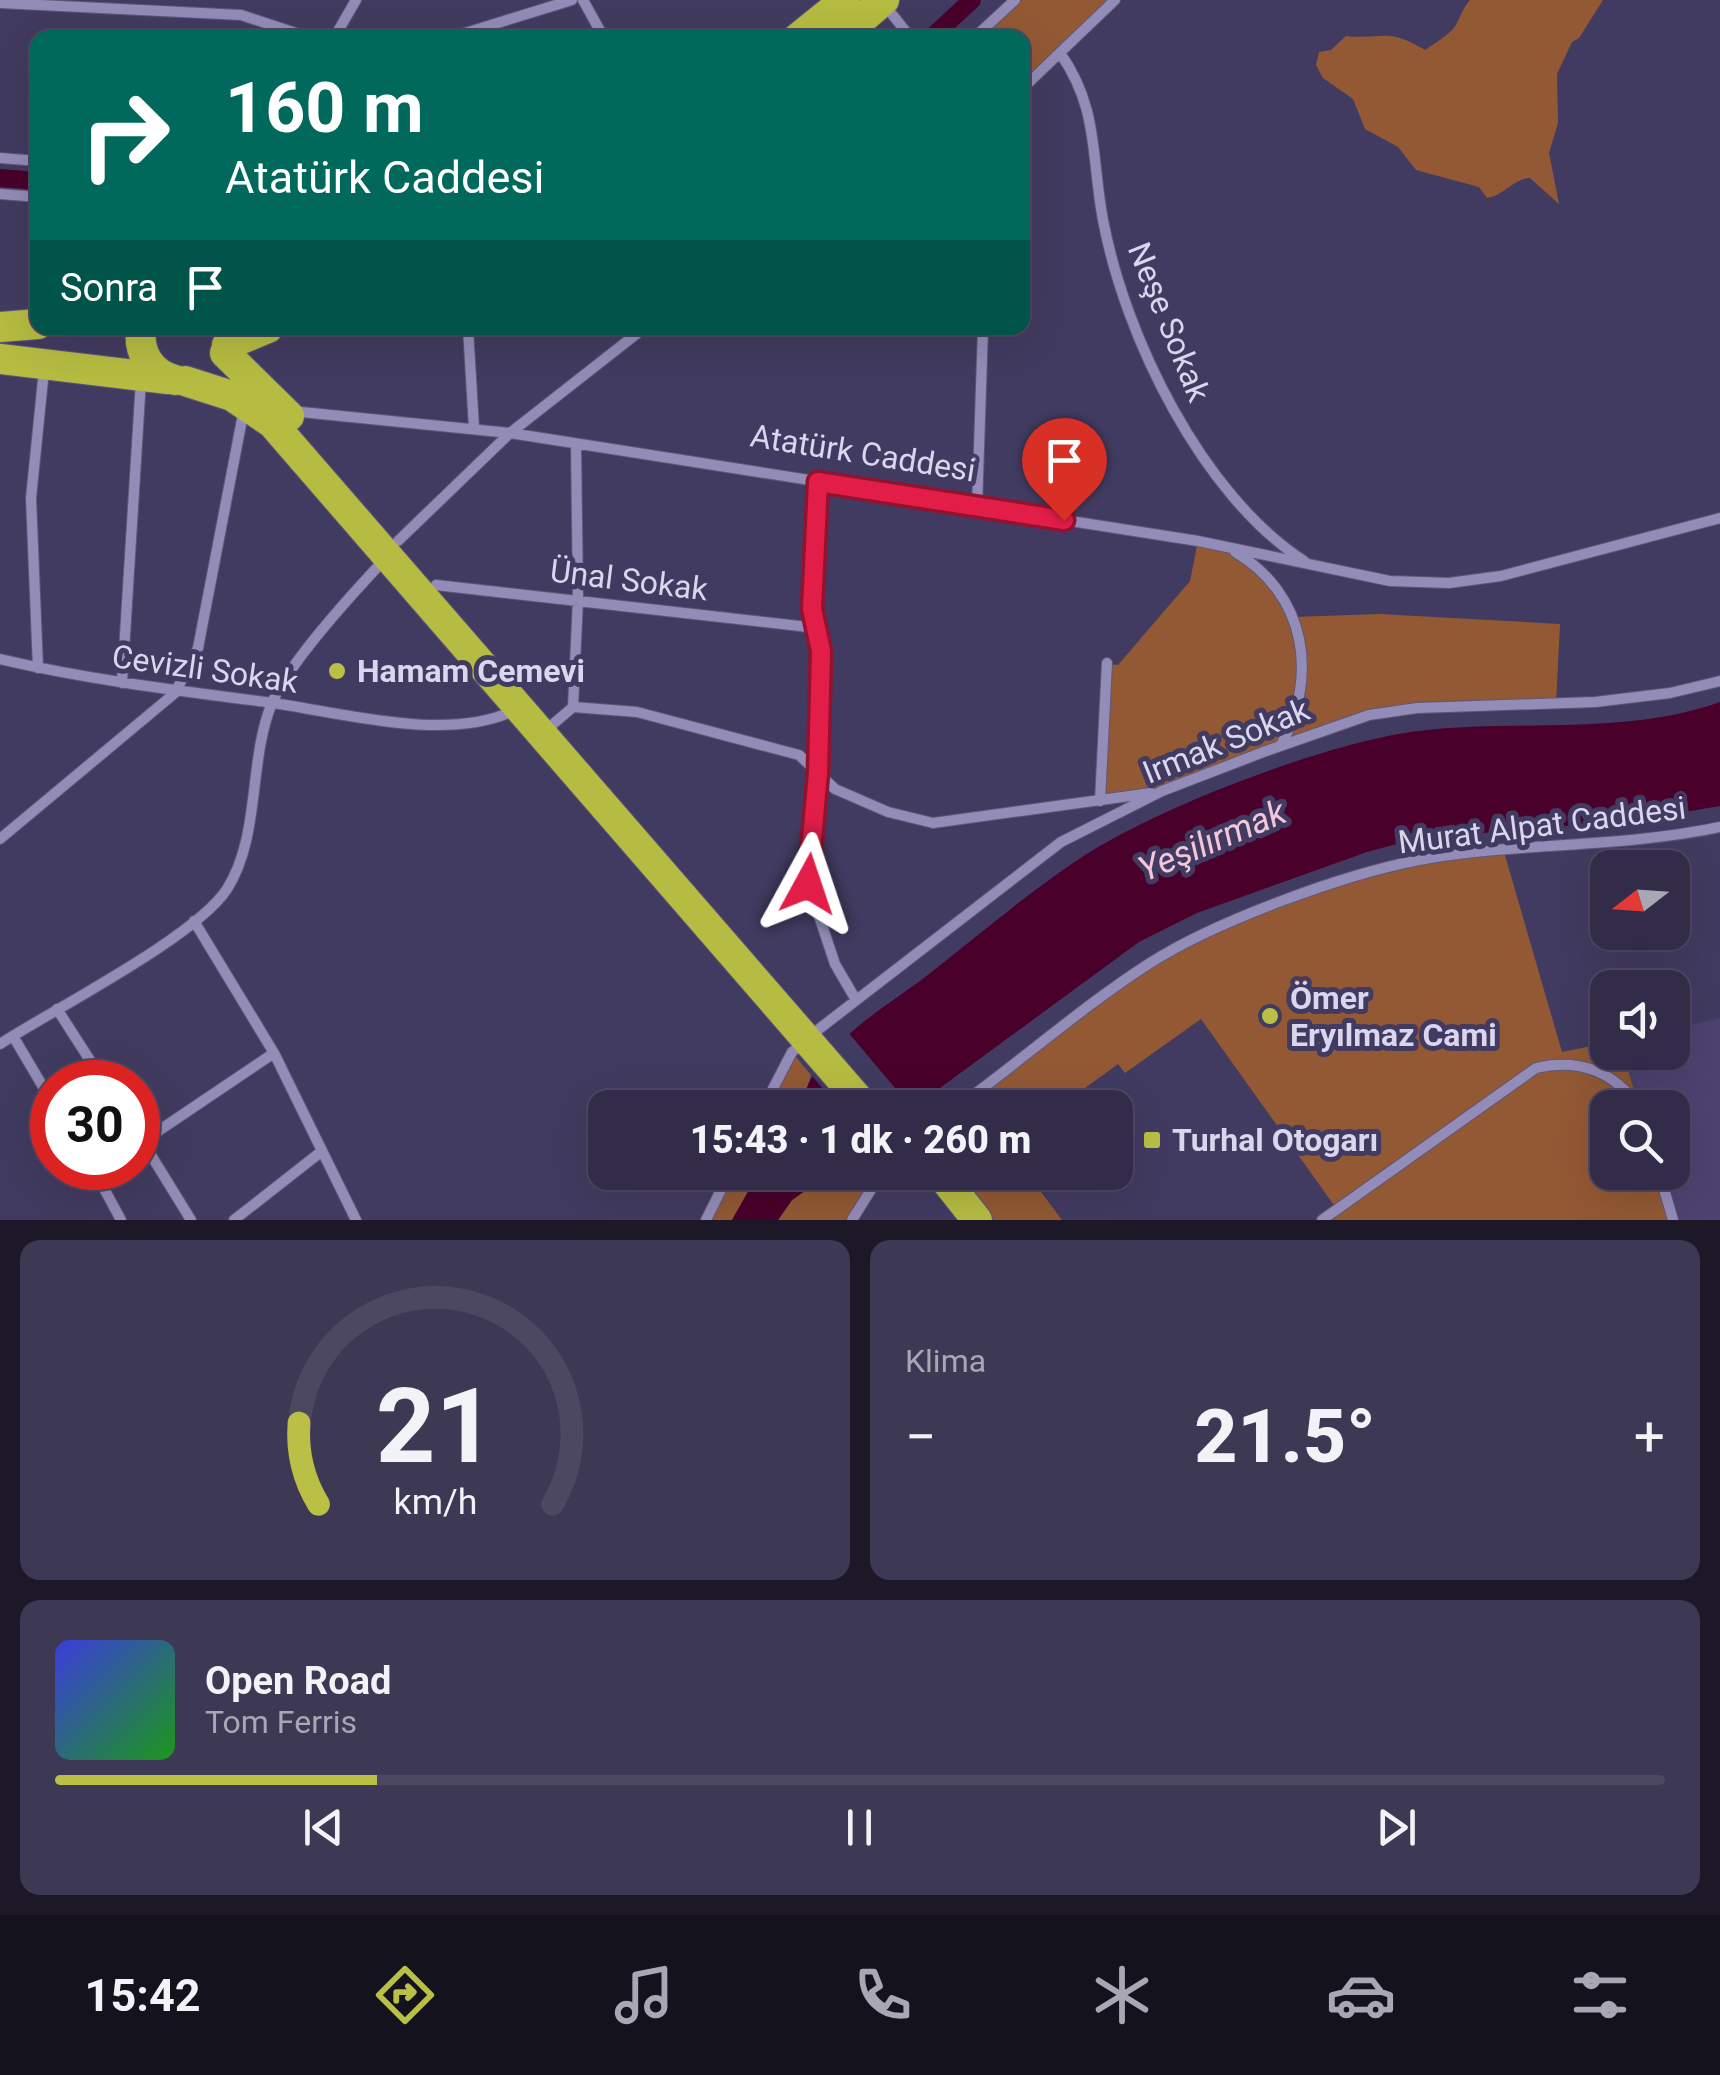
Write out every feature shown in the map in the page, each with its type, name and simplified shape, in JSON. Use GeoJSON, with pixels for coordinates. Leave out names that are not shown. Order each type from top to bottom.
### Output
{"type":"FeatureCollection","features":[{"type":"Feature","properties":{"kind":"highway"},"geometry":{"type":"LineString","coordinates":[[808,30],[845,0]]}},
{"type":"Feature","properties":{"kind":"highway"},"geometry":{"type":"LineString","coordinates":[[849,30],[883,1]]}},
{"type":"Feature","properties":{"kind":"highway"},"geometry":{"type":"LineString","coordinates":[[0,327],[30,325]]}},
{"type":"Feature","properties":{"kind":"highway"},"geometry":{"type":"LineString","coordinates":[[142,335],[144,356],[165,379]]}},
{"type":"Feature","properties":{"kind":"highway"},"geometry":{"type":"LineString","coordinates":[[165,379],[209,373],[226,342],[520,708],[556,721]]}},
{"type":"Feature","properties":{"kind":"highway"},"geometry":{"type":"LineString","coordinates":[[0,359],[165,379],[245,403],[272,424],[394,548],[436,585],[556,721],[814,1034],[853,1090]]}},
{"type":"Feature","properties":{"kind":"highway"},"geometry":{"type":"LineString","coordinates":[[814,1034],[868,1090]]}},
{"type":"Feature","properties":{"kind":"highway"},"geometry":{"type":"LineString","coordinates":[[935,1190],[959,1220]]}},
{"type":"Feature","properties":{"kind":"highway"},"geometry":{"type":"LineString","coordinates":[[953,1190],[978,1220]]}},
{"type":"Feature","properties":{"kind":"street"},"geometry":{"type":"LineString","coordinates":[[339,30],[356,0]]}},
{"type":"Feature","properties":{"kind":"street"},"geometry":{"type":"LineString","coordinates":[[475,30],[572,0]]}},
{"type":"Feature","properties":{"kind":"street"},"geometry":{"type":"LineString","coordinates":[[583,0],[600,30]]}},
{"type":"Feature","properties":{"kind":"street"},"geometry":{"type":"LineString","coordinates":[[983,30],[1015,0]]}},
{"type":"Feature","properties":{"kind":"street"},"geometry":{"type":"LineString","coordinates":[[1030,81],[1115,0]]}},
{"type":"Feature","properties":{"kind":"street"},"geometry":{"type":"LineString","coordinates":[[883,1],[905,30]]}},
{"type":"Feature","properties":{"kind":"street"},"geometry":{"type":"LineString","coordinates":[[0,3],[240,16],[285,30]]}},
{"type":"Feature","properties":{"kind":"street","name":"Neşe Sokak"},"geometry":{"type":"LineString","coordinates":[[1060,53],[1085,94],[1109,245],[1158,377],[1233,498],[1283,548],[1313,567]]}},
{"type":"Feature","properties":{"kind":"street"},"geometry":{"type":"LineString","coordinates":[[0,158],[30,160]]}},
{"type":"Feature","properties":{"kind":"street"},"geometry":{"type":"LineString","coordinates":[[0,194],[30,196]]}},
{"type":"Feature","properties":{"kind":"street"},"geometry":{"type":"LineString","coordinates":[[468,335],[474,428]]}},
{"type":"Feature","properties":{"kind":"street"},"geometry":{"type":"LineString","coordinates":[[0,1044],[194,921],[224,892],[236,870],[272,703],[302,659],[394,548],[510,433],[635,335]]}},
{"type":"Feature","properties":{"kind":"street"},"geometry":{"type":"LineString","coordinates":[[977,507],[983,335]]}},
{"type":"Feature","properties":{"kind":"street"},"geometry":{"type":"LineString","coordinates":[[38,668],[32,498],[45,364]]}},
{"type":"Feature","properties":{"kind":"street"},"geometry":{"type":"LineString","coordinates":[[122,683],[165,379]]}},
{"type":"Feature","properties":{"kind":"street"},"geometry":{"type":"LineString","coordinates":[[0,839],[174,692],[198,648],[245,403]]}},
{"type":"Feature","properties":{"kind":"street","name":"Atatürk Caddesi"},"geometry":{"type":"LineString","coordinates":[[285,411],[510,433],[1226,546],[1390,581],[1481,579],[1549,566],[1720,518]]}},
{"type":"Feature","properties":{"kind":"street"},"geometry":{"type":"LineString","coordinates":[[576,444],[578,599],[556,721],[637,712],[798,755],[835,789],[888,812],[933,824],[1162,791]]}},
{"type":"Feature","properties":{"kind":"street"},"geometry":{"type":"LineString","coordinates":[[818,482],[812,609],[821,651],[818,773],[808,884],[835,964],[856,1000]]}},
{"type":"Feature","properties":{"kind":"street"},"geometry":{"type":"LineString","coordinates":[[1226,546],[1247,559],[1274,585],[1300,639],[1301,694],[1280,745]]}},
{"type":"Feature","properties":{"kind":"street","name":"Ünal Sokak"},"geometry":{"type":"LineString","coordinates":[[436,585],[816,628]]}},
{"type":"Feature","properties":{"kind":"street","name":"Cevizli Sokak"},"geometry":{"type":"LineString","coordinates":[[0,660],[174,692],[430,723],[500,718],[520,708]]}},
{"type":"Feature","properties":{"kind":"street"},"geometry":{"type":"LineString","coordinates":[[1100,801],[1107,664]]}},
{"type":"Feature","properties":{"kind":"street","name":"Irmak Sokak"},"geometry":{"type":"LineString","coordinates":[[773,1090],[792,1052],[856,1000],[1062,842],[1162,791],[1342,723],[1400,710],[1595,702],[1670,693],[1720,681]]}},
{"type":"Feature","properties":{"kind":"street","name":"Murat Alpat Caddesi"},"geometry":{"type":"LineString","coordinates":[[980,1090],[1150,962],[1204,934],[1286,902],[1416,861],[1646,840],[1720,827]]}},
{"type":"Feature","properties":{"kind":"street"},"geometry":{"type":"LineString","coordinates":[[194,921],[274,1053],[356,1220]]}},
{"type":"Feature","properties":{"kind":"street"},"geometry":{"type":"LineString","coordinates":[[57,1008],[90,1060]]}},
{"type":"Feature","properties":{"kind":"street"},"geometry":{"type":"LineString","coordinates":[[13,1036],[30,1065]]}},
{"type":"Feature","properties":{"kind":"street"},"geometry":{"type":"LineString","coordinates":[[160,1125],[274,1053]]}},
{"type":"Feature","properties":{"kind":"street"},"geometry":{"type":"LineString","coordinates":[[1322,1220],[1536,1068],[1562,1063],[1589,1067],[1613,1079],[1623,1090]]}},
{"type":"Feature","properties":{"kind":"street"},"geometry":{"type":"LineString","coordinates":[[234,1220],[322,1151]]}},
{"type":"Feature","properties":{"kind":"street"},"geometry":{"type":"LineString","coordinates":[[160,1170],[191,1220]]}},
{"type":"Feature","properties":{"kind":"street"},"geometry":{"type":"LineString","coordinates":[[104,1190],[121,1220]]}},
{"type":"Feature","properties":{"kind":"street"},"geometry":{"type":"LineString","coordinates":[[706,1220],[721,1190]]}},
{"type":"Feature","properties":{"kind":"street"},"geometry":{"type":"LineString","coordinates":[[852,1220],[871,1190]]}},
{"type":"Feature","properties":{"kind":"street"},"geometry":{"type":"LineString","coordinates":[[1663,1190],[1672,1220]]}},
{"type":"Feature","properties":{"kind":"shaded area"},"geometry":{"type":"Polygon","coordinates":[[[1015,0],[1115,0],[1030,82],[1030,30],[983,30],[1015,0]]]}},
{"type":"Feature","properties":{"kind":"shaded area"},"geometry":{"type":"Polygon","coordinates":[[[1470,0],[1603,0],[1579,38],[1572,42],[1557,74],[1558,123],[1549,153],[1559,204],[1530,178],[1487,198],[1479,187],[1416,170],[1398,147],[1365,129],[1353,99],[1323,78],[1316,65],[1319,52],[1331,50],[1346,36],[1393,37],[1425,50],[1453,29],[1470,0]]]}},
{"type":"Feature","properties":{"kind":"shaded area"},"geometry":{"type":"Polygon","coordinates":[[[1198,541],[1215,545],[1242,560],[1294,617],[1379,614],[1560,624],[1556,704],[1369,715],[1162,791],[1100,801],[1107,664],[1118,665],[1190,581],[1198,541]]]}},
{"type":"Feature","properties":{"kind":"shaded area"},"geometry":{"type":"Polygon","coordinates":[[[1504,852],[1562,1052],[1590,1046],[1590,1070],[1628,1070],[1634,1090],[1590,1090],[1590,1190],[1664,1190],[1673,1220],[1322,1220],[1336,1208],[1201,1019],[1125,1073],[1118,1064],[1082,1090],[980,1090],[1131,976],[1204,934],[1374,872],[1504,852]]]}},
{"type":"Feature","properties":{"kind":"shaded area"},"geometry":{"type":"Polygon","coordinates":[[[1720,1018],[1720,1220],[1673,1220],[1664,1190],[1690,1190],[1690,1090],[1634,1090],[1628,1070],[1690,1070],[1690,1025],[1720,1018]]]}},
{"type":"Feature","properties":{"kind":"shaded area"},"geometry":{"type":"Polygon","coordinates":[[[792,1052],[811,1075],[806,1090],[772,1090],[792,1052]]]}},
{"type":"Feature","properties":{"kind":"shaded area"},"geometry":{"type":"Polygon","coordinates":[[[721,1190],[749,1190],[732,1220],[706,1220],[721,1190]]]}},
{"type":"Feature","properties":{"kind":"shaded area"},"geometry":{"type":"Polygon","coordinates":[[[806,1190],[871,1190],[852,1220],[778,1220],[792,1200],[806,1190]]]}},
{"type":"Feature","properties":{"kind":"shaded area"},"geometry":{"type":"Polygon","coordinates":[[[953,1190],[1040,1190],[1062,1220],[977,1220],[953,1190]]]}},
{"type":"Feature","properties":{"kind":"water","name":"Yeşilırmak"},"geometry":{"type":"Polygon","coordinates":[[[1720,702],[1720,806],[1644,819],[1415,839],[1367,852],[1197,913],[1139,942],[937,1090],[807,1090],[819,1067],[852,1032],[1018,903],[1106,843],[1192,801],[1336,749],[1418,731],[1609,723],[1684,713],[1720,702]]]}},
{"type":"Feature","properties":{"kind":"water"},"geometry":{"type":"Polygon","coordinates":[[[749,1190],[806,1190],[792,1200],[778,1220],[732,1220],[749,1190]]]}},
{"type":"Feature","properties":{"kind":"pier"},"geometry":{"type":"Polygon","coordinates":[[[847,1031],[897,1090],[824,1090],[808,1071],[847,1031]]]}},
{"type":"Feature","properties":{"kind":"waterway"},"geometry":{"type":"LineString","coordinates":[[940,30],[972,0]]}},
{"type":"Feature","properties":{"kind":"waterway"},"geometry":{"type":"LineString","coordinates":[[0,178],[30,180]]}},
{"type":"Feature","properties":{"kind":"place","name":"Hamam Cemevi"},"geometry":{"type":"Point","coordinates":[337,671]}},
{"type":"Feature","properties":{"kind":"place","name":"Ömer Eryılmaz Cami"},"geometry":{"type":"Point","coordinates":[1270,1016]}},
{"type":"Feature","properties":{"kind":"place","name":"Turhal Otogarı"},"geometry":{"type":"Point","coordinates":[1152,1140]}},
{"type":"Feature","properties":{"kind":"route"},"geometry":{"type":"LineString","coordinates":[[808,884],[818,773],[821,651],[812,609],[818,482],[1064,520]]}}]}
